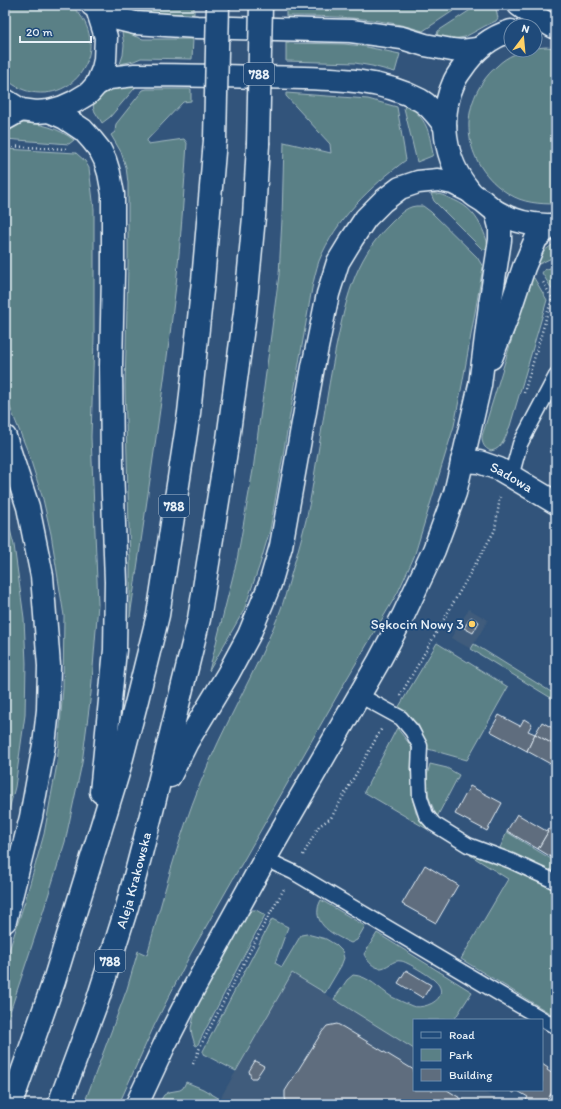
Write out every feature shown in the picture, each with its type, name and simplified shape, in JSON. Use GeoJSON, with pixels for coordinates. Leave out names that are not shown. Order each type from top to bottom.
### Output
{"type":"FeatureCollection","features":[{"type":"Feature","properties":{"kind":"main road","name":"788"},"geometry":{"type":"LineString","coordinates":[[11,1104],[54,981],[118,773],[158,615],[189,413],[203,281],[215,140],[218,5]]}},
{"type":"Feature","properties":{"kind":"main road","name":"788"},"geometry":{"type":"LineString","coordinates":[[151,815],[199,619],[228,439],[245,312],[254,217],[258,144],[261,5]]}},
{"type":"Feature","properties":{"kind":"main road"},"geometry":{"type":"LineString","coordinates":[[519,5],[548,28]]}},
{"type":"Feature","properties":{"kind":"main road"},"geometry":{"type":"LineString","coordinates":[[95,7],[114,18],[135,23],[197,27],[351,31],[402,38],[425,45],[452,50],[462,51],[477,49]]}},
{"type":"Feature","properties":{"kind":"main road"},"geometry":{"type":"LineString","coordinates":[[10,110],[49,112],[63,108],[89,93],[96,84],[103,70],[106,48],[106,37],[95,7]]}},
{"type":"Feature","properties":{"kind":"main road"},"geometry":{"type":"LineString","coordinates":[[469,191],[457,173],[450,157],[445,126],[446,109],[454,81],[465,64],[477,49],[492,39],[503,34]]}},
{"type":"Feature","properties":{"kind":"main road"},"geometry":{"type":"LineString","coordinates":[[96,84],[110,78],[135,75],[330,79],[364,82],[388,87],[421,101],[433,110],[445,126]]}},
{"type":"Feature","properties":{"kind":"main road"},"geometry":{"type":"LineString","coordinates":[[49,112],[65,118],[83,130],[100,150],[109,173],[113,194],[111,366],[112,466],[116,582],[115,650],[102,781],[90,864]]}},
{"type":"Feature","properties":{"kind":"main road"},"geometry":{"type":"LineString","coordinates":[[151,815],[187,742],[228,674],[249,635],[270,584],[281,546],[313,366],[328,294],[338,262],[366,218],[383,201],[400,188],[418,182],[438,180],[452,183],[469,191],[496,212],[511,219],[528,223],[554,225]]}},
{"type":"Feature","properties":{"kind":"main road"},"geometry":{"type":"LineString","coordinates":[[137,1104],[189,997],[265,859],[403,616],[434,550],[455,493],[480,385],[500,240],[500,227],[496,212]]}},
{"type":"Feature","properties":{"kind":"main road"},"geometry":{"type":"LineString","coordinates":[[480,385],[536,239],[554,225]]}},
{"type":"Feature","properties":{"kind":"main road"},"geometry":{"type":"LineString","coordinates":[[5,437],[28,507],[40,568],[49,666],[48,710],[44,745],[31,817],[5,921]]}},
{"type":"Feature","properties":{"kind":"main road","name":"Sadowa"},"geometry":{"type":"LineString","coordinates":[[462,461],[479,462],[499,469],[506,484],[556,503]]}},
{"type":"Feature","properties":{"kind":"main road","name":"Aleja Krakowska"},"geometry":{"type":"LineString","coordinates":[[59,1104],[100,992],[127,907],[151,815]]}},
{"type":"Feature","properties":{"kind":"lane"},"geometry":{"type":"LineString","coordinates":[[506,484],[520,444],[556,376]]}},
{"type":"Feature","properties":{"kind":"lane"},"geometry":{"type":"LineString","coordinates":[[359,695],[401,718],[412,732],[420,746],[420,797],[426,816],[434,824],[468,845],[556,882]]}},
{"type":"Feature","properties":{"kind":"lane"},"geometry":{"type":"LineString","coordinates":[[265,859],[293,872],[542,1019]]}},
{"type":"Feature","properties":{"kind":"lane"},"geometry":{"type":"LineString","coordinates":[[543,1019],[556,1027]]}},
{"type":"Feature","properties":{"kind":"path"},"geometry":{"type":"LineString","coordinates":[[5,146],[74,149]]}},
{"type":"Feature","properties":{"kind":"path"},"geometry":{"type":"LineString","coordinates":[[522,400],[552,298],[541,277]]}},
{"type":"Feature","properties":{"kind":"path"},"geometry":{"type":"LineString","coordinates":[[193,1064],[201,1045],[258,935],[318,826],[331,818],[496,530],[506,484]]}},
{"type":"Feature","properties":{"kind":"shaded area"},"geometry":{"type":"Polygon","coordinates":[[[469,609],[488,620],[471,649],[451,638],[469,609]]]}},
{"type":"Feature","properties":{"kind":"shaded area"},"geometry":{"type":"Polygon","coordinates":[[[292,973],[413,1048],[413,1091],[483,1091],[504,1104],[217,1104],[292,973]]]}},
{"type":"Feature","properties":{"kind":"green space"},"geometry":{"type":"Polygon","coordinates":[[[11,5],[70,5],[83,18],[89,34],[90,49],[86,64],[77,77],[65,87],[49,92],[31,92],[17,87],[5,78],[5,11],[11,5]]]}},
{"type":"Feature","properties":{"kind":"green space"},"geometry":{"type":"Polygon","coordinates":[[[124,5],[194,5],[194,14],[148,12],[124,5]]]}},
{"type":"Feature","properties":{"kind":"green space"},"geometry":{"type":"Polygon","coordinates":[[[286,5],[462,5],[423,31],[406,26],[355,18],[286,16],[286,5]]]}},
{"type":"Feature","properties":{"kind":"green space"},"geometry":{"type":"Polygon","coordinates":[[[478,5],[495,5],[498,18],[496,21],[465,37],[447,40],[436,39],[438,31],[478,5]]]}},
{"type":"Feature","properties":{"kind":"green space"},"geometry":{"type":"Polygon","coordinates":[[[122,32],[131,33],[134,36],[143,39],[193,39],[192,59],[141,58],[120,64],[124,45],[122,32]]]}},
{"type":"Feature","properties":{"kind":"green space"},"geometry":{"type":"Polygon","coordinates":[[[286,43],[344,44],[400,54],[395,72],[355,63],[286,61],[286,43]]]}},
{"type":"Feature","properties":{"kind":"green space"},"geometry":{"type":"Polygon","coordinates":[[[543,47],[556,48],[556,204],[526,201],[514,197],[493,182],[481,167],[473,151],[469,133],[470,115],[474,98],[483,81],[501,62],[508,58],[543,58],[543,47]]]}},
{"type":"Feature","properties":{"kind":"green space"},"geometry":{"type":"Polygon","coordinates":[[[140,82],[110,117],[102,123],[93,106],[94,102],[100,95],[115,86],[140,82]]]}},
{"type":"Feature","properties":{"kind":"green space"},"geometry":{"type":"Polygon","coordinates":[[[191,89],[191,101],[183,102],[147,140],[148,144],[184,139],[187,143],[181,232],[171,327],[130,617],[125,387],[128,183],[126,167],[121,152],[111,135],[115,132],[116,124],[143,90],[191,89]]]}},
{"type":"Feature","properties":{"kind":"green space"},"geometry":{"type":"Polygon","coordinates":[[[286,93],[368,99],[397,107],[406,160],[380,181],[355,205],[335,231],[319,261],[312,288],[270,530],[244,610],[209,671],[237,560],[253,470],[279,275],[284,142],[331,153],[330,144],[286,96],[286,93]]]}},
{"type":"Feature","properties":{"kind":"green space"},"geometry":{"type":"Polygon","coordinates":[[[407,104],[414,110],[426,126],[433,154],[432,156],[417,162],[404,108],[407,104]]]}},
{"type":"Feature","properties":{"kind":"green space"},"geometry":{"type":"Polygon","coordinates":[[[21,123],[49,127],[62,132],[74,140],[69,144],[5,139],[5,130],[21,123]]]}},
{"type":"Feature","properties":{"kind":"green space"},"geometry":{"type":"Polygon","coordinates":[[[5,149],[76,153],[85,161],[89,168],[94,209],[94,338],[91,437],[98,604],[91,693],[82,763],[65,842],[5,1027],[5,963],[25,901],[44,834],[57,764],[63,688],[64,616],[51,534],[43,499],[28,452],[5,395],[5,149]]]}},
{"type":"Feature","properties":{"kind":"green space"},"geometry":{"type":"Polygon","coordinates":[[[431,194],[440,194],[455,200],[472,212],[484,232],[488,250],[482,249],[434,201],[431,194]]]}},
{"type":"Feature","properties":{"kind":"green space"},"geometry":{"type":"Polygon","coordinates":[[[423,206],[431,212],[477,257],[483,267],[454,426],[414,557],[398,592],[345,682],[191,953],[154,1026],[119,1104],[84,1104],[127,989],[138,951],[147,955],[178,847],[200,784],[209,762],[270,636],[282,605],[298,549],[312,491],[335,352],[352,284],[367,252],[377,238],[402,212],[408,208],[423,206]]]}},
{"type":"Feature","properties":{"kind":"green space"},"geometry":{"type":"Polygon","coordinates":[[[556,243],[556,256],[539,264],[535,263],[549,247],[556,243]]]}},
{"type":"Feature","properties":{"kind":"green space"},"geometry":{"type":"Polygon","coordinates":[[[556,266],[556,285],[553,291],[542,273],[544,270],[556,266]]]}},
{"type":"Feature","properties":{"kind":"green space"},"geometry":{"type":"Polygon","coordinates":[[[531,277],[534,278],[547,300],[510,426],[501,445],[495,450],[491,451],[484,445],[482,436],[531,277]]]}},
{"type":"Feature","properties":{"kind":"green space"},"geometry":{"type":"Polygon","coordinates":[[[5,511],[14,545],[24,618],[26,663],[25,715],[15,787],[5,825],[5,511]]]}},
{"type":"Feature","properties":{"kind":"green space"},"geometry":{"type":"Polygon","coordinates":[[[437,643],[508,687],[467,760],[428,749],[418,724],[397,710],[437,643]]]}},
{"type":"Feature","properties":{"kind":"green space"},"geometry":{"type":"Polygon","coordinates":[[[474,644],[556,695],[556,701],[471,649],[474,644]]]}},
{"type":"Feature","properties":{"kind":"green space"},"geometry":{"type":"Polygon","coordinates":[[[397,728],[412,747],[413,801],[416,813],[427,829],[364,792],[397,728]]]}},
{"type":"Feature","properties":{"kind":"green space"},"geometry":{"type":"Polygon","coordinates":[[[430,764],[447,768],[459,775],[437,817],[429,798],[426,780],[430,764]]]}},
{"type":"Feature","properties":{"kind":"green space"},"geometry":{"type":"Polygon","coordinates":[[[507,832],[556,862],[556,874],[499,850],[507,832]]]}},
{"type":"Feature","properties":{"kind":"green space"},"geometry":{"type":"Polygon","coordinates":[[[470,855],[497,862],[533,880],[556,889],[556,1017],[461,959],[508,879],[470,855]]]}},
{"type":"Feature","properties":{"kind":"green space"},"geometry":{"type":"Polygon","coordinates":[[[321,900],[365,926],[357,940],[351,943],[334,934],[324,926],[318,915],[318,908],[321,900]]]}},
{"type":"Feature","properties":{"kind":"green space"},"geometry":{"type":"Polygon","coordinates":[[[252,910],[256,910],[265,915],[197,1046],[195,1045],[191,1028],[196,1008],[245,917],[252,910]]]}},
{"type":"Feature","properties":{"kind":"green space"},"geometry":{"type":"Polygon","coordinates":[[[272,919],[288,927],[275,963],[282,967],[301,935],[307,934],[326,939],[336,945],[342,951],[344,958],[325,993],[292,973],[236,1071],[203,1054],[203,1051],[272,919]]]}},
{"type":"Feature","properties":{"kind":"green space"},"geometry":{"type":"Polygon","coordinates":[[[377,933],[472,992],[455,1019],[413,1019],[413,1048],[334,999],[347,980],[353,975],[369,980],[392,997],[415,1007],[428,1005],[435,1001],[440,995],[440,987],[429,976],[404,962],[398,961],[379,968],[374,966],[364,954],[377,933]]]}},
{"type":"Feature","properties":{"kind":"green space"},"geometry":{"type":"Polygon","coordinates":[[[186,1082],[203,1089],[220,1099],[217,1104],[158,1104],[164,1095],[169,1092],[180,1090],[186,1082]]]}},
{"type":"Feature","properties":{"kind":"building","name":"Sękocin Nowy 3"},"geometry":{"type":"Polygon","coordinates":[[[471,617],[479,622],[473,633],[464,628],[471,617]]]}},
{"type":"Feature","properties":{"kind":"building"},"geometry":{"type":"Polygon","coordinates":[[[499,715],[520,726],[524,719],[532,724],[528,731],[535,734],[527,751],[490,731],[499,715]]]}},
{"type":"Feature","properties":{"kind":"building"},"geometry":{"type":"Polygon","coordinates":[[[542,722],[556,730],[556,746],[535,734],[542,722]]]}},
{"type":"Feature","properties":{"kind":"building"},"geometry":{"type":"Polygon","coordinates":[[[535,734],[556,746],[556,767],[527,751],[535,734]]]}},
{"type":"Feature","properties":{"kind":"building"},"geometry":{"type":"Polygon","coordinates":[[[470,786],[502,803],[487,831],[455,814],[470,786]]]}},
{"type":"Feature","properties":{"kind":"building"},"geometry":{"type":"Polygon","coordinates":[[[517,814],[548,832],[538,849],[507,831],[517,814]]]}},
{"type":"Feature","properties":{"kind":"building"},"geometry":{"type":"Polygon","coordinates":[[[548,829],[556,834],[556,860],[538,849],[548,832],[548,829]]]}},
{"type":"Feature","properties":{"kind":"building"},"geometry":{"type":"Polygon","coordinates":[[[425,865],[458,885],[436,923],[402,904],[425,865]]]}},
{"type":"Feature","properties":{"kind":"building"},"geometry":{"type":"Polygon","coordinates":[[[406,970],[431,985],[423,998],[398,983],[406,970]]]}},
{"type":"Feature","properties":{"kind":"building"},"geometry":{"type":"Polygon","coordinates":[[[337,1024],[343,1027],[413,1069],[413,1091],[449,1091],[470,1104],[286,1104],[285,1091],[327,1026],[337,1024]]]}},
{"type":"Feature","properties":{"kind":"building"},"geometry":{"type":"Polygon","coordinates":[[[255,1061],[264,1066],[256,1078],[251,1078],[249,1071],[255,1061]]]}},
{"type":"Feature","properties":{"kind":"building"},"geometry":{"type":"Polygon","coordinates":[[[543,1065],[548,1068],[547,1070],[556,1076],[556,1085],[545,1104],[532,1104],[526,1100],[528,1097],[518,1091],[543,1091],[543,1065]]]}},
{"type":"Feature","properties":{"kind":"place","name":"Sękocin Nowy 3"},"geometry":{"type":"Point","coordinates":[472,624]}}]}
